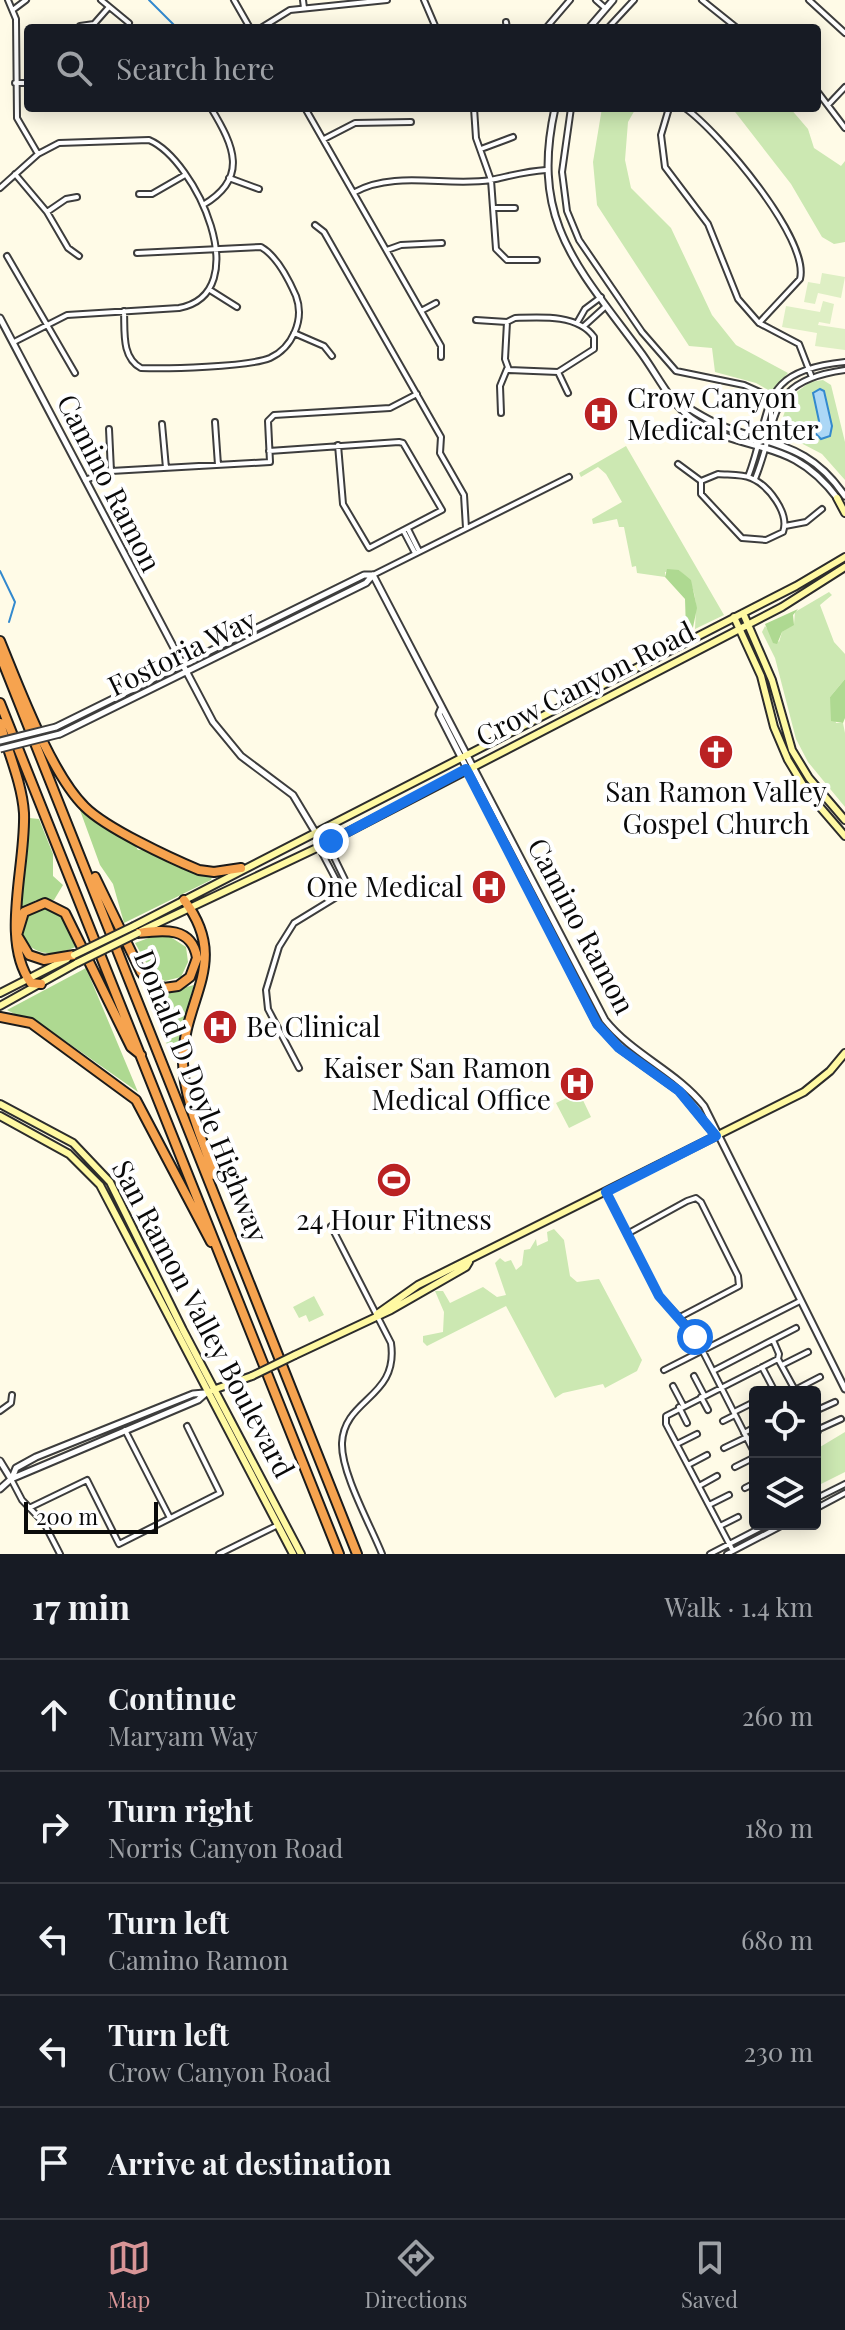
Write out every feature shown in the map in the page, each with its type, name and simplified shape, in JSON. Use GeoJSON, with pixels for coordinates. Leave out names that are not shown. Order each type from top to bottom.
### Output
{"type":"FeatureCollection","features":[{"type":"Feature","properties":{"kind":"highway"},"geometry":{"type":"LineString","coordinates":[[0,641],[64,779],[85,808],[100,820],[199,870],[214,872],[241,868]]}},
{"type":"Feature","properties":{"kind":"highway","name":"Donald D Doyle Highway"},"geometry":{"type":"LineString","coordinates":[[0,655],[357,1554]]}},
{"type":"Feature","properties":{"kind":"highway","name":"Donald D Doyle Highway"},"geometry":{"type":"LineString","coordinates":[[0,703],[339,1554]]}},
{"type":"Feature","properties":{"kind":"highway"},"geometry":{"type":"LineString","coordinates":[[0,723],[24,814],[6,932],[11,952],[26,979],[41,984]]}},
{"type":"Feature","properties":{"kind":"highway"},"geometry":{"type":"LineString","coordinates":[[71,829],[81,843],[145,978],[157,986],[171,988],[190,977],[197,958],[189,939],[174,931],[136,929]]}},
{"type":"Feature","properties":{"kind":"highway"},"geometry":{"type":"LineString","coordinates":[[76,959],[44,960],[29,955],[17,935],[24,912],[45,903],[65,913],[131,1047],[143,1057]]}},
{"type":"Feature","properties":{"kind":"highway"},"geometry":{"type":"LineString","coordinates":[[187,904],[204,937],[207,960],[185,1041],[183,1069],[219,1200]]}},
{"type":"Feature","properties":{"kind":"highway"},"geometry":{"type":"LineString","coordinates":[[0,1017],[31,1023],[136,1100],[153,1127],[207,1238],[217,1249]]}},
{"type":"Feature","properties":{"kind":"main road"},"geometry":{"type":"LineString","coordinates":[[841,497],[845,510]]}},
{"type":"Feature","properties":{"kind":"main road","name":"Crow Canyon Road"},"geometry":{"type":"LineString","coordinates":[[187,904],[241,868],[743,613],[845,555]]}},
{"type":"Feature","properties":{"kind":"main road","name":"Crow Canyon Road"},"geometry":{"type":"LineString","coordinates":[[0,993],[187,904],[323,845],[748,624],[845,567]]}},
{"type":"Feature","properties":{"kind":"main road"},"geometry":{"type":"LineString","coordinates":[[743,613],[772,680],[792,750],[809,778],[845,820]]}},
{"type":"Feature","properties":{"kind":"main road"},"geometry":{"type":"LineString","coordinates":[[734,617],[761,676],[774,727],[788,760],[808,793],[845,836]]}},
{"type":"Feature","properties":{"kind":"main road","name":"Crow Canyon Road"},"geometry":{"type":"LineString","coordinates":[[0,1006],[41,984],[76,959]]}},
{"type":"Feature","properties":{"kind":"main road"},"geometry":{"type":"LineString","coordinates":[[206,1393],[252,1376],[377,1314],[418,1285],[804,1092],[830,1071],[845,1053]]}},
{"type":"Feature","properties":{"kind":"main road","name":"San Ramon Valley Boulevard"},"geometry":{"type":"LineString","coordinates":[[0,1104],[60,1134],[98,1165],[110,1182],[214,1390],[301,1554]]}},
{"type":"Feature","properties":{"kind":"main road","name":"San Ramon Valley Boulevard"},"geometry":{"type":"LineString","coordinates":[[0,1116],[69,1154],[100,1185],[206,1393],[293,1554]]}},
{"type":"Feature","properties":{"kind":"street"},"geometry":{"type":"LineString","coordinates":[[8,0],[14,9],[15,83],[20,128],[38,154]]}},
{"type":"Feature","properties":{"kind":"street"},"geometry":{"type":"LineString","coordinates":[[14,9],[26,0]]}},
{"type":"Feature","properties":{"kind":"street"},"geometry":{"type":"LineString","coordinates":[[101,0],[129,23]]}},
{"type":"Feature","properties":{"kind":"street"},"geometry":{"type":"LineString","coordinates":[[234,0],[248,24]]}},
{"type":"Feature","properties":{"kind":"street"},"geometry":{"type":"LineString","coordinates":[[303,0],[304,8]]}},
{"type":"Feature","properties":{"kind":"street"},"geometry":{"type":"LineString","coordinates":[[267,24],[290,10],[387,0]]}},
{"type":"Feature","properties":{"kind":"street"},"geometry":{"type":"LineString","coordinates":[[424,0],[434,24]]}},
{"type":"Feature","properties":{"kind":"street"},"geometry":{"type":"LineString","coordinates":[[549,24],[570,0]]}},
{"type":"Feature","properties":{"kind":"street"},"geometry":{"type":"LineString","coordinates":[[596,0],[605,8]]}},
{"type":"Feature","properties":{"kind":"street"},"geometry":{"type":"LineString","coordinates":[[592,24],[613,0]]}},
{"type":"Feature","properties":{"kind":"street"},"geometry":{"type":"LineString","coordinates":[[612,24],[634,0]]}},
{"type":"Feature","properties":{"kind":"street"},"geometry":{"type":"LineString","coordinates":[[702,0],[732,24]]}},
{"type":"Feature","properties":{"kind":"street"},"geometry":{"type":"LineString","coordinates":[[809,0],[845,33]]}},
{"type":"Feature","properties":{"kind":"street"},"geometry":{"type":"LineString","coordinates":[[94,24],[109,7]]}},
{"type":"Feature","properties":{"kind":"street"},"geometry":{"type":"LineString","coordinates":[[15,83],[24,83]]}},
{"type":"Feature","properties":{"kind":"street"},"geometry":{"type":"LineString","coordinates":[[828,105],[845,87]]}},
{"type":"Feature","properties":{"kind":"street"},"geometry":{"type":"LineString","coordinates":[[821,96],[845,128]]}},
{"type":"Feature","properties":{"kind":"street"},"geometry":{"type":"LineString","coordinates":[[203,205],[222,193],[229,178],[232,146],[213,112]]}},
{"type":"Feature","properties":{"kind":"street"},"geometry":{"type":"LineString","coordinates":[[307,112],[441,346],[441,357]]}},
{"type":"Feature","properties":{"kind":"street"},"geometry":{"type":"LineString","coordinates":[[474,112],[474,126],[491,180],[493,237],[500,256]]}},
{"type":"Feature","properties":{"kind":"street"},"geometry":{"type":"LineString","coordinates":[[554,112],[546,170],[557,226],[601,297],[681,409],[707,428],[767,447],[804,463],[841,497]]}},
{"type":"Feature","properties":{"kind":"street"},"geometry":{"type":"LineString","coordinates":[[570,112],[562,172],[567,211],[579,240],[642,332],[676,371],[733,382],[776,399]]}},
{"type":"Feature","properties":{"kind":"street"},"geometry":{"type":"LineString","coordinates":[[668,112],[661,135],[665,167],[708,224],[738,299],[759,323],[799,344],[811,375]]}},
{"type":"Feature","properties":{"kind":"street"},"geometry":{"type":"LineString","coordinates":[[689,112],[734,157],[772,208],[800,257],[800,279],[759,323]]}},
{"type":"Feature","properties":{"kind":"street"},"geometry":{"type":"LineString","coordinates":[[324,139],[355,123],[411,122]]}},
{"type":"Feature","properties":{"kind":"street"},"geometry":{"type":"LineString","coordinates":[[481,149],[513,137]]}},
{"type":"Feature","properties":{"kind":"street"},"geometry":{"type":"LineString","coordinates":[[0,188],[38,154],[71,141],[149,140],[169,152],[203,205],[214,229],[216,269],[210,290],[188,306],[67,315],[14,342]]}},
{"type":"Feature","properties":{"kind":"street"},"geometry":{"type":"LineString","coordinates":[[355,192],[378,183],[491,180],[517,172],[546,170]]}},
{"type":"Feature","properties":{"kind":"street"},"geometry":{"type":"LineString","coordinates":[[15,174],[47,212],[68,248],[79,256]]}},
{"type":"Feature","properties":{"kind":"street"},"geometry":{"type":"LineString","coordinates":[[139,194],[152,194],[185,175]]}},
{"type":"Feature","properties":{"kind":"street"},"geometry":{"type":"LineString","coordinates":[[229,178],[259,189]]}},
{"type":"Feature","properties":{"kind":"street"},"geometry":{"type":"LineString","coordinates":[[47,212],[66,199],[77,197]]}},
{"type":"Feature","properties":{"kind":"street"},"geometry":{"type":"LineString","coordinates":[[493,208],[515,208]]}},
{"type":"Feature","properties":{"kind":"street"},"geometry":{"type":"LineString","coordinates":[[315,225],[324,232],[441,437],[442,457],[464,495],[466,528]]}},
{"type":"Feature","properties":{"kind":"street"},"geometry":{"type":"LineString","coordinates":[[387,250],[401,245],[442,243]]}},
{"type":"Feature","properties":{"kind":"street"},"geometry":{"type":"LineString","coordinates":[[124,311],[127,353],[129,359],[141,368],[259,361],[280,352],[294,333],[298,304],[273,256],[251,245],[137,253]]}},
{"type":"Feature","properties":{"kind":"street"},"geometry":{"type":"LineString","coordinates":[[7,256],[75,373]]}},
{"type":"Feature","properties":{"kind":"street"},"geometry":{"type":"LineString","coordinates":[[500,256],[520,262],[537,260]]}},
{"type":"Feature","properties":{"kind":"street"},"geometry":{"type":"LineString","coordinates":[[496,262],[500,256]]}},
{"type":"Feature","properties":{"kind":"street"},"geometry":{"type":"LineString","coordinates":[[210,290],[237,307]]}},
{"type":"Feature","properties":{"kind":"street"},"geometry":{"type":"LineString","coordinates":[[577,323],[585,309],[601,297]]}},
{"type":"Feature","properties":{"kind":"street"},"geometry":{"type":"LineString","coordinates":[[421,311],[436,303]]}},
{"type":"Feature","properties":{"kind":"street"},"geometry":{"type":"LineString","coordinates":[[584,326],[608,305]]}},
{"type":"Feature","properties":{"kind":"street","name":"Camino Ramon"},"geometry":{"type":"LineString","coordinates":[[0,318],[182,667],[228,744],[293,795],[323,845]]}},
{"type":"Feature","properties":{"kind":"street"},"geometry":{"type":"LineString","coordinates":[[476,320],[507,322],[525,318],[577,323],[594,337],[592,353],[558,372],[507,369]]}},
{"type":"Feature","properties":{"kind":"street"},"geometry":{"type":"LineString","coordinates":[[501,413],[500,386],[507,369],[507,322]]}},
{"type":"Feature","properties":{"kind":"street"},"geometry":{"type":"LineString","coordinates":[[294,333],[324,346],[332,356]]}},
{"type":"Feature","properties":{"kind":"street"},"geometry":{"type":"LineString","coordinates":[[748,477],[760,436],[776,399],[796,372],[809,366],[845,362]]}},
{"type":"Feature","properties":{"kind":"street"},"geometry":{"type":"LineString","coordinates":[[776,399],[811,375],[845,370]]}},
{"type":"Feature","properties":{"kind":"street"},"geometry":{"type":"LineString","coordinates":[[558,372],[568,393]]}},
{"type":"Feature","properties":{"kind":"street"},"geometry":{"type":"LineString","coordinates":[[85,480],[111,471],[270,462],[268,421],[274,415],[390,408],[417,394]]}},
{"type":"Feature","properties":{"kind":"street"},"geometry":{"type":"LineString","coordinates":[[675,399],[725,427],[770,436],[802,452],[817,462],[841,497]]}},
{"type":"Feature","properties":{"kind":"street"},"geometry":{"type":"LineString","coordinates":[[755,480],[770,436],[776,399]]}},
{"type":"Feature","properties":{"kind":"street"},"geometry":{"type":"LineString","coordinates":[[215,422],[218,465]]}},
{"type":"Feature","properties":{"kind":"street"},"geometry":{"type":"LineString","coordinates":[[162,424],[166,468]]}},
{"type":"Feature","properties":{"kind":"street"},"geometry":{"type":"LineString","coordinates":[[109,429],[111,471]]}},
{"type":"Feature","properties":{"kind":"street"},"geometry":{"type":"LineString","coordinates":[[269,451],[301,447],[338,445],[399,442],[406,445],[442,510],[369,548],[343,504],[338,445]]}},
{"type":"Feature","properties":{"kind":"street"},"geometry":{"type":"LineString","coordinates":[[678,464],[701,481]]}},
{"type":"Feature","properties":{"kind":"street"},"geometry":{"type":"LineString","coordinates":[[701,481],[718,474],[755,480],[780,507],[785,526]]}},
{"type":"Feature","properties":{"kind":"street","name":"Fostoria Way"},"geometry":{"type":"LineString","coordinates":[[0,749],[60,734],[186,674],[366,583],[373,575],[417,552],[569,477]]}},
{"type":"Feature","properties":{"kind":"street"},"geometry":{"type":"LineString","coordinates":[[701,481],[701,494],[705,501],[742,538],[766,540],[778,536],[785,526],[806,522],[822,509]]}},
{"type":"Feature","properties":{"kind":"street"},"geometry":{"type":"LineString","coordinates":[[406,530],[417,552]]}},
{"type":"Feature","properties":{"kind":"street","name":"Fostoria Way"},"geometry":{"type":"LineString","coordinates":[[0,741],[56,727],[364,575],[373,575]]}},
{"type":"Feature","properties":{"kind":"street","name":"Camino Ramon"},"geometry":{"type":"LineString","coordinates":[[373,575],[442,708],[469,753],[605,1020],[628,1044],[692,1091],[704,1106],[716,1136],[845,1389]]}},
{"type":"Feature","properties":{"kind":"street"},"geometry":{"type":"LineString","coordinates":[[289,613],[293,620]]}},
{"type":"Feature","properties":{"kind":"street","name":"Camino Ramon"},"geometry":{"type":"LineString","coordinates":[[442,708],[439,714],[597,1024],[619,1048],[679,1091],[716,1136]]}},
{"type":"Feature","properties":{"kind":"street"},"geometry":{"type":"LineString","coordinates":[[299,1068],[268,1009],[266,990],[279,947],[294,923],[343,893],[322,853],[323,845],[330,849],[350,890]]}},
{"type":"Feature","properties":{"kind":"street"},"geometry":{"type":"LineString","coordinates":[[606,1192],[659,1296],[680,1317],[702,1351],[749,1441]]}},
{"type":"Feature","properties":{"kind":"street"},"geometry":{"type":"LineString","coordinates":[[627,1234],[696,1198],[726,1251],[739,1286],[680,1317]]}},
{"type":"Feature","properties":{"kind":"street"},"geometry":{"type":"LineString","coordinates":[[331,1226],[391,1343],[391,1366],[383,1387],[348,1422],[342,1448],[382,1554]]}},
{"type":"Feature","properties":{"kind":"street"},"geometry":{"type":"LineString","coordinates":[[664,1370],[800,1301]]}},
{"type":"Feature","properties":{"kind":"street"},"geometry":{"type":"LineString","coordinates":[[713,1371],[796,1328]]}},
{"type":"Feature","properties":{"kind":"street"},"geometry":{"type":"LineString","coordinates":[[773,1340],[778,1359],[793,1386]]}},
{"type":"Feature","properties":{"kind":"street"},"geometry":{"type":"LineString","coordinates":[[782,1365],[808,1352]]}},
{"type":"Feature","properties":{"kind":"street"},"geometry":{"type":"LineString","coordinates":[[774,1530],[730,1553],[729,1544],[666,1419],[681,1406],[778,1359]]}},
{"type":"Feature","properties":{"kind":"street"},"geometry":{"type":"LineString","coordinates":[[762,1367],[772,1386]]}},
{"type":"Feature","properties":{"kind":"street"},"geometry":{"type":"LineString","coordinates":[[694,1376],[708,1410]]}},
{"type":"Feature","properties":{"kind":"street"},"geometry":{"type":"LineString","coordinates":[[805,1386],[820,1377]]}},
{"type":"Feature","properties":{"kind":"street"},"geometry":{"type":"LineString","coordinates":[[673,1386],[687,1423]]}},
{"type":"Feature","properties":{"kind":"street"},"geometry":{"type":"LineString","coordinates":[[0,1489],[11,1479],[198,1400],[206,1393]]}},
{"type":"Feature","properties":{"kind":"street"},"geometry":{"type":"LineString","coordinates":[[11,1479],[16,1468],[36,1457],[193,1394],[206,1393]]}},
{"type":"Feature","properties":{"kind":"street"},"geometry":{"type":"LineString","coordinates":[[0,1411],[11,1403],[12,1395]]}},
{"type":"Feature","properties":{"kind":"street"},"geometry":{"type":"LineString","coordinates":[[821,1408],[835,1402]]}},
{"type":"Feature","properties":{"kind":"street"},"geometry":{"type":"LineString","coordinates":[[723,1421],[749,1405]]}},
{"type":"Feature","properties":{"kind":"street"},"geometry":{"type":"LineString","coordinates":[[821,1428],[841,1419]]}},
{"type":"Feature","properties":{"kind":"street"},"geometry":{"type":"LineString","coordinates":[[29,1508],[87,1480],[119,1544],[220,1493],[187,1426]]}},
{"type":"Feature","properties":{"kind":"street"},"geometry":{"type":"LineString","coordinates":[[125,1430],[170,1518]]}},
{"type":"Feature","properties":{"kind":"street"},"geometry":{"type":"LineString","coordinates":[[724,1448],[749,1432]]}},
{"type":"Feature","properties":{"kind":"street"},"geometry":{"type":"LineString","coordinates":[[677,1444],[697,1434]]}},
{"type":"Feature","properties":{"kind":"street"},"geometry":{"type":"LineString","coordinates":[[688,1465],[707,1455]]}},
{"type":"Feature","properties":{"kind":"street"},"geometry":{"type":"LineString","coordinates":[[735,1467],[749,1456]]}},
{"type":"Feature","properties":{"kind":"street"},"geometry":{"type":"LineString","coordinates":[[0,1461],[29,1508],[44,1523],[60,1554]]}},
{"type":"Feature","properties":{"kind":"street"},"geometry":{"type":"LineString","coordinates":[[699,1486],[717,1476]]}},
{"type":"Feature","properties":{"kind":"street"},"geometry":{"type":"LineString","coordinates":[[821,1496],[845,1484]]}},
{"type":"Feature","properties":{"kind":"street"},"geometry":{"type":"LineString","coordinates":[[745,1488],[749,1486]]}},
{"type":"Feature","properties":{"kind":"street"},"geometry":{"type":"LineString","coordinates":[[821,1506],[845,1493]]}},
{"type":"Feature","properties":{"kind":"street"},"geometry":{"type":"LineString","coordinates":[[709,1505],[729,1495]]}},
{"type":"Feature","properties":{"kind":"street"},"geometry":{"type":"LineString","coordinates":[[720,1526],[738,1517]]}},
{"type":"Feature","properties":{"kind":"street"},"geometry":{"type":"LineString","coordinates":[[219,1554],[285,1521]]}},
{"type":"Feature","properties":{"kind":"street"},"geometry":{"type":"LineString","coordinates":[[710,1554],[756,1530]]}},
{"type":"Feature","properties":{"kind":"street"},"geometry":{"type":"LineString","coordinates":[[739,1539],[743,1546]]}},
{"type":"Feature","properties":{"kind":"green space"},"geometry":{"type":"Polygon","coordinates":[[[601,112],[634,112],[628,122],[625,160],[631,188],[671,228],[712,315],[736,345],[788,373],[772,392],[756,383],[715,372],[712,348],[689,346],[597,205],[593,162],[601,112]]]}},
{"type":"Feature","properties":{"kind":"green space"},"geometry":{"type":"Polygon","coordinates":[[[735,112],[793,112],[808,129],[814,148],[841,166],[845,161],[845,242],[834,244],[822,237],[791,184],[735,112]]]}},
{"type":"Feature","properties":{"kind":"green space"},"geometry":{"type":"Polygon","coordinates":[[[822,273],[845,277],[841,298],[818,293],[815,304],[804,302],[808,282],[820,284],[822,273]]]}},
{"type":"Feature","properties":{"kind":"green space"},"geometry":{"type":"Polygon","coordinates":[[[823,301],[834,304],[830,324],[819,322],[818,325],[845,329],[845,350],[815,346],[817,333],[782,327],[786,306],[820,312],[823,301]]]}},
{"type":"Feature","properties":{"kind":"green space"},"geometry":{"type":"Polygon","coordinates":[[[823,380],[831,385],[845,442],[845,480],[822,454],[778,431],[790,397],[810,382],[823,380]]]}},
{"type":"Feature","properties":{"kind":"green space"},"geometry":{"type":"Polygon","coordinates":[[[626,446],[724,615],[695,629],[695,597],[685,576],[679,570],[665,572],[665,577],[637,573],[636,566],[632,567],[624,527],[619,527],[617,519],[593,524],[592,519],[622,502],[606,474],[598,467],[581,477],[579,473],[626,446]]]}},
{"type":"Feature","properties":{"kind":"green space"},"geometry":{"type":"Polygon","coordinates":[[[667,569],[679,570],[691,580],[697,608],[692,632],[686,630],[685,599],[665,577],[667,569]]]}},
{"type":"Feature","properties":{"kind":"green space"},"geometry":{"type":"Polygon","coordinates":[[[829,592],[832,595],[820,605],[834,642],[845,654],[845,679],[830,697],[836,723],[843,723],[845,733],[845,807],[808,762],[796,739],[775,658],[762,632],[765,626],[779,642],[782,632],[794,624],[795,612],[829,592]]]}},
{"type":"Feature","properties":{"kind":"green space"},"geometry":{"type":"Polygon","coordinates":[[[798,609],[793,615],[794,625],[782,632],[777,644],[773,643],[765,624],[798,609]]]}},
{"type":"Feature","properties":{"kind":"green space"},"geometry":{"type":"Polygon","coordinates":[[[845,679],[845,718],[843,723],[831,721],[830,697],[845,679]]]}},
{"type":"Feature","properties":{"kind":"green space"},"geometry":{"type":"Polygon","coordinates":[[[77,802],[132,841],[138,850],[148,849],[213,874],[211,880],[124,923],[113,884],[100,865],[77,802]]]}},
{"type":"Feature","properties":{"kind":"green space"},"geometry":{"type":"Polygon","coordinates":[[[29,818],[39,819],[53,854],[53,876],[63,885],[54,900],[36,900],[20,910],[21,873],[29,818]]]}},
{"type":"Feature","properties":{"kind":"green space"},"geometry":{"type":"Polygon","coordinates":[[[47,908],[64,917],[78,946],[60,952],[43,952],[36,950],[25,939],[21,929],[25,920],[47,908]]]}},
{"type":"Feature","properties":{"kind":"green space"},"geometry":{"type":"Polygon","coordinates":[[[154,936],[169,936],[186,947],[188,962],[181,977],[165,981],[152,973],[135,943],[154,936]]]}},
{"type":"Feature","properties":{"kind":"green space"},"geometry":{"type":"Polygon","coordinates":[[[86,968],[138,1092],[64,1040],[7,1010],[86,968]]]}},
{"type":"Feature","properties":{"kind":"green space"},"geometry":{"type":"Polygon","coordinates":[[[143,982],[171,991],[194,985],[173,1060],[143,982]]]}},
{"type":"Feature","properties":{"kind":"green space"},"geometry":{"type":"Polygon","coordinates":[[[575,1094],[577,1098],[581,1096],[591,1117],[569,1128],[556,1103],[575,1094]]]}},
{"type":"Feature","properties":{"kind":"green space"},"geometry":{"type":"Polygon","coordinates":[[[554,1229],[564,1240],[570,1276],[577,1282],[599,1279],[642,1360],[637,1371],[605,1388],[603,1384],[563,1393],[555,1398],[506,1306],[427,1346],[423,1342],[423,1336],[443,1332],[444,1312],[435,1291],[443,1291],[450,1303],[483,1287],[497,1297],[506,1295],[495,1263],[500,1258],[505,1262],[511,1260],[516,1270],[522,1265],[524,1250],[530,1249],[536,1239],[537,1246],[548,1241],[547,1232],[554,1229]]]}},
{"type":"Feature","properties":{"kind":"green space"},"geometry":{"type":"Polygon","coordinates":[[[314,1296],[324,1315],[309,1322],[306,1315],[299,1318],[293,1307],[314,1296]]]}},
{"type":"Feature","properties":{"kind":"green space"},"geometry":{"type":"Polygon","coordinates":[[[845,1432],[845,1472],[821,1484],[821,1458],[821,1446],[845,1432]]]}},
{"type":"Feature","properties":{"kind":"water"},"geometry":{"type":"Polygon","coordinates":[[[820,389],[824,391],[832,426],[830,436],[821,439],[813,431],[819,421],[813,393],[820,389]]]}},
{"type":"Feature","properties":{"kind":"waterway"},"geometry":{"type":"LineString","coordinates":[[149,0],[173,24]]}},
{"type":"Feature","properties":{"kind":"waterway"},"geometry":{"type":"LineString","coordinates":[[0,571],[15,602],[9,622]]}},
{"type":"Feature","properties":{"kind":"place","name":"Crow Canyon Medical Center"},"geometry":{"type":"Point","coordinates":[601,414]}},
{"type":"Feature","properties":{"kind":"place","name":"San Ramon Valley Gospel Church"},"geometry":{"type":"Point","coordinates":[716,752]}},
{"type":"Feature","properties":{"kind":"place","name":"One Medical"},"geometry":{"type":"Point","coordinates":[489,887]}},
{"type":"Feature","properties":{"kind":"place","name":"Be Clinical"},"geometry":{"type":"Point","coordinates":[220,1027]}},
{"type":"Feature","properties":{"kind":"place","name":"Kaiser San Ramon Medical Office"},"geometry":{"type":"Point","coordinates":[577,1084]}},
{"type":"Feature","properties":{"kind":"place","name":"24 Hour Fitness"},"geometry":{"type":"Point","coordinates":[394,1180]}},
{"type":"Feature","properties":{"kind":"route"},"geometry":{"type":"LineString","coordinates":[[331,841],[466,769],[597,1024],[619,1048],[685,1096],[716,1136],[606,1192],[659,1296],[695,1337]]}}]}
